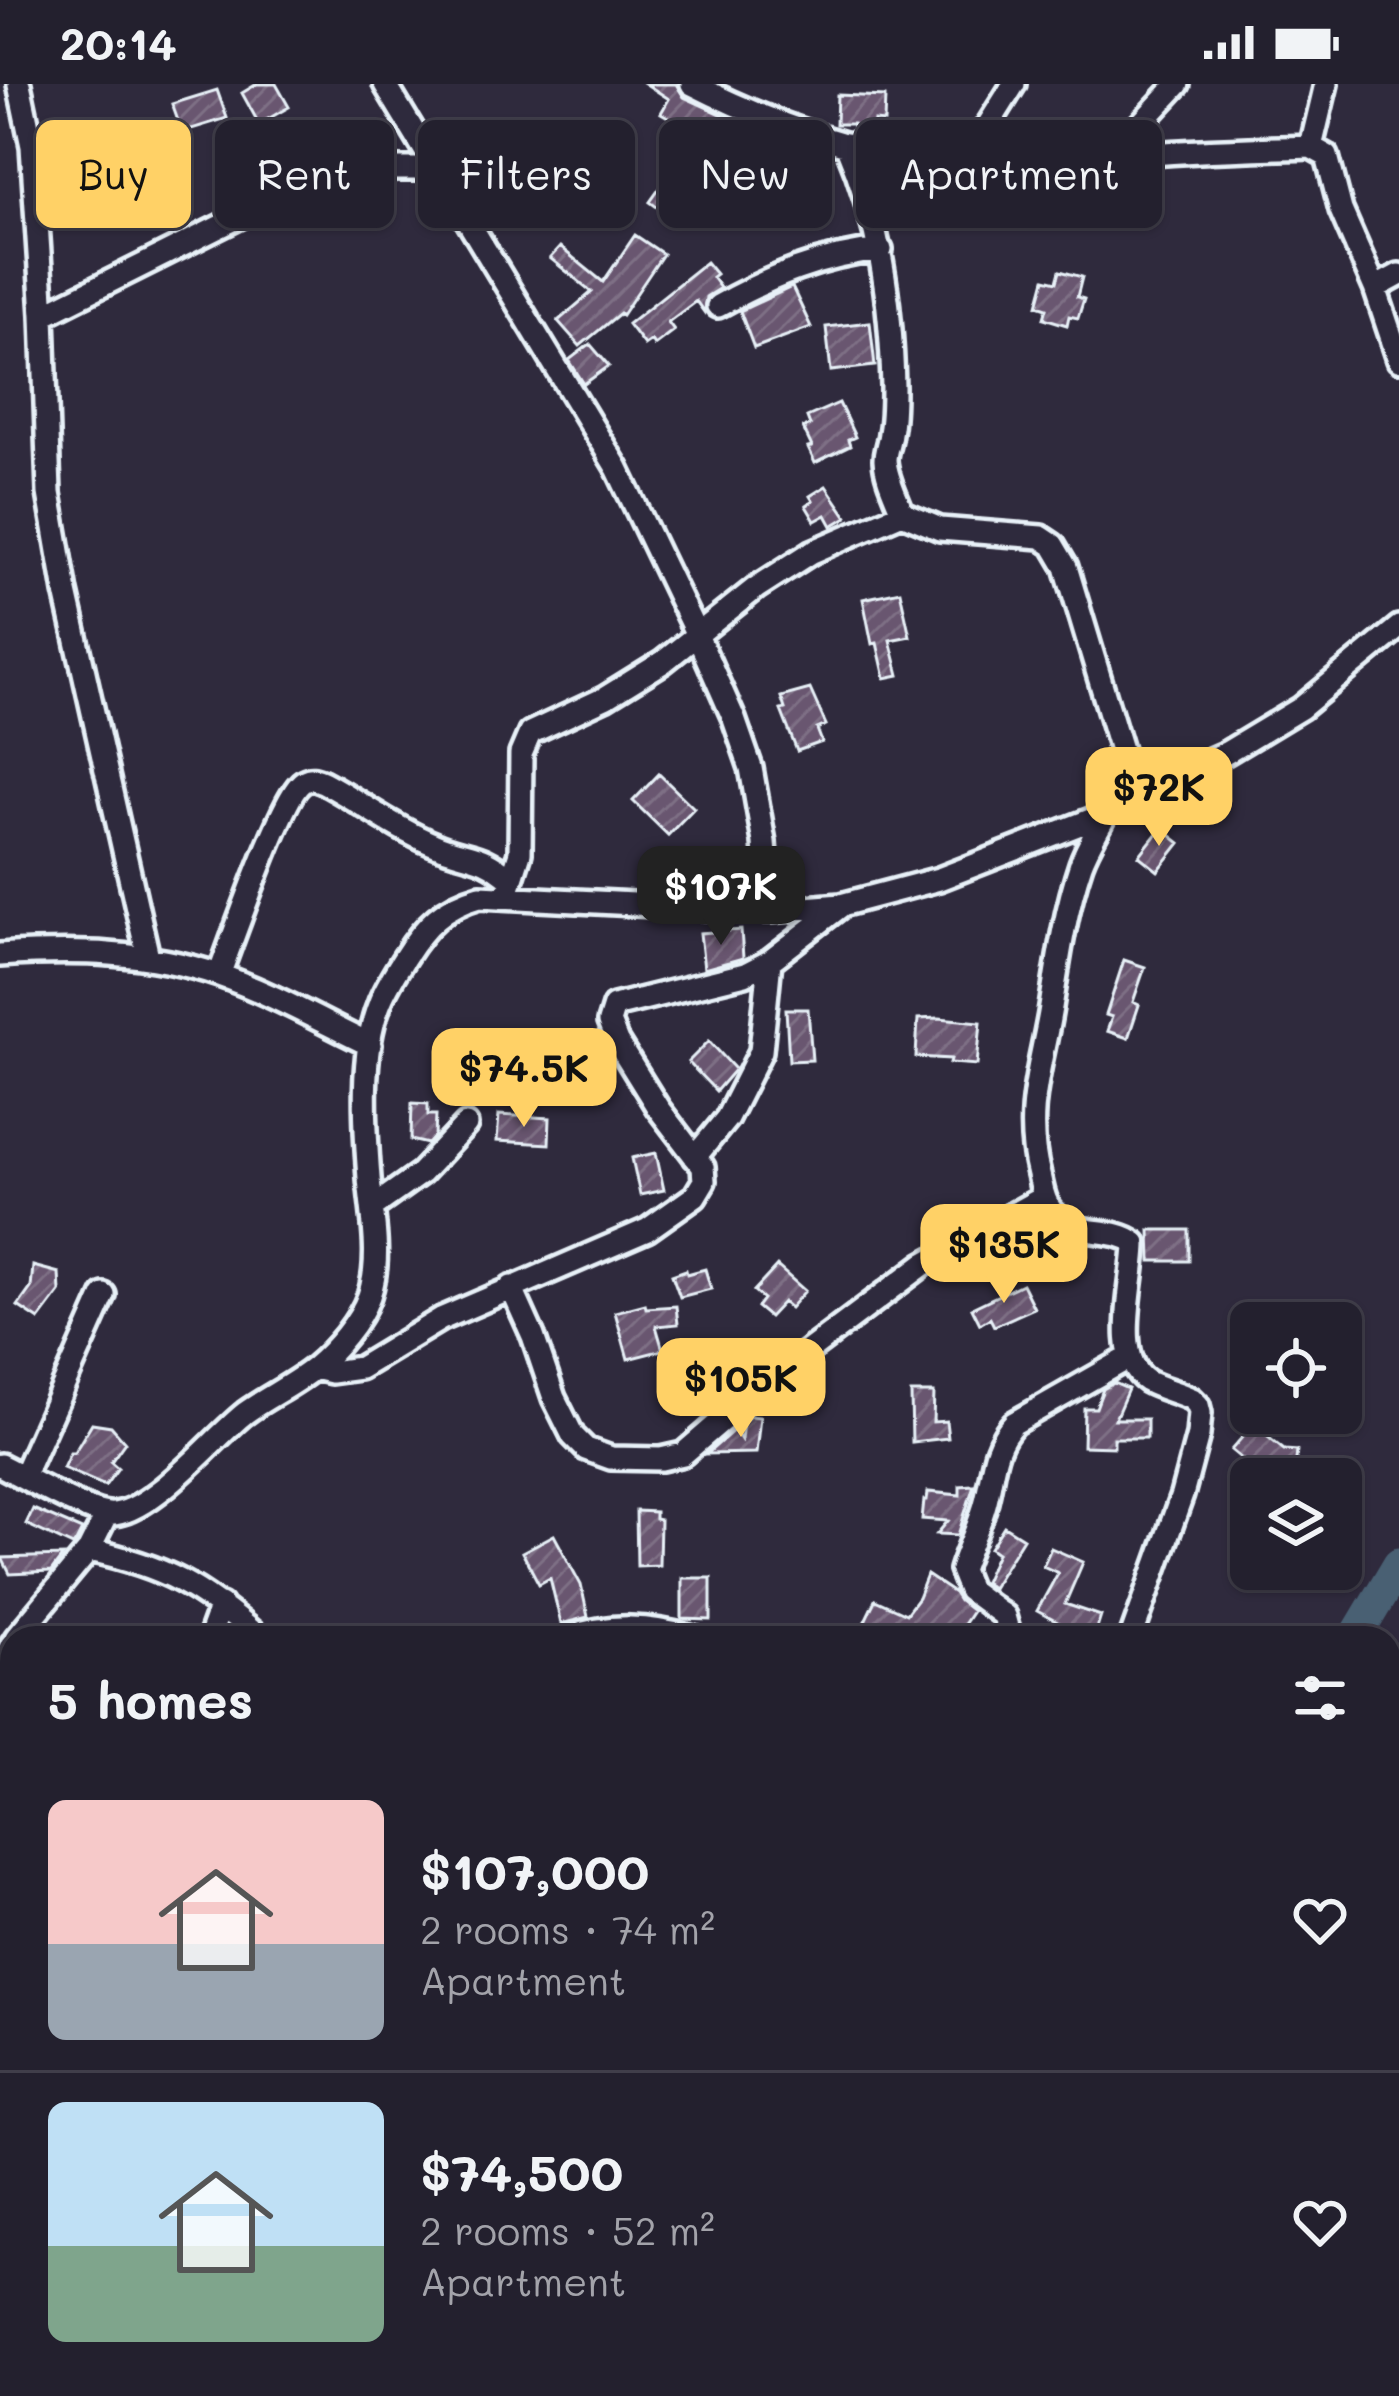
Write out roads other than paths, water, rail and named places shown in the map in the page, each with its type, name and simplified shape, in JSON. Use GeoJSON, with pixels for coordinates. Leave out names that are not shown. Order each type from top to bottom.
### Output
{"type":"FeatureCollection","features":[{"type":"Feature","properties":{"kind":"street"},"geometry":{"type":"LineString","coordinates":[[19,84],[32,146],[49,494],[66,592],[148,957]]}},
{"type":"Feature","properties":{"kind":"street"},"geometry":{"type":"LineString","coordinates":[[385,84],[418,139]]}},
{"type":"Feature","properties":{"kind":"street"},"geometry":{"type":"LineString","coordinates":[[692,84],[734,105],[856,146]]}},
{"type":"Feature","properties":{"kind":"street"},"geometry":{"type":"LineString","coordinates":[[991,120],[1014,84]]}},
{"type":"Feature","properties":{"kind":"street"},"geometry":{"type":"LineString","coordinates":[[1144,120],[1178,84]]}},
{"type":"Feature","properties":{"kind":"street"},"geometry":{"type":"LineString","coordinates":[[1311,147],[1326,84]]}},
{"type":"Feature","properties":{"kind":"street"},"geometry":{"type":"LineString","coordinates":[[846,144],[864,187],[881,250],[890,311],[893,390],[884,454],[902,513],[940,529],[1041,537],[1053,545],[1066,567],[1134,793]]}},
{"type":"Feature","properties":{"kind":"street"},"geometry":{"type":"LineString","coordinates":[[1162,153],[1311,147],[1327,156],[1341,210],[1399,360]]}},
{"type":"Feature","properties":{"kind":"street"},"geometry":{"type":"LineString","coordinates":[[43,315],[280,196],[346,177],[418,169]]}},
{"type":"Feature","properties":{"kind":"street"},"geometry":{"type":"LineString","coordinates":[[472,228],[617,468],[698,634],[751,768],[764,842],[769,911]]}},
{"type":"Feature","properties":{"kind":"street"},"geometry":{"type":"LineString","coordinates":[[718,306],[804,266],[881,250]]}},
{"type":"Feature","properties":{"kind":"street"},"geometry":{"type":"LineString","coordinates":[[1375,288],[1399,274]]}},
{"type":"Feature","properties":{"kind":"street"},"geometry":{"type":"LineString","coordinates":[[508,888],[520,853],[521,754],[530,733],[605,698],[663,662],[756,588],[812,552],[902,513]]}},
{"type":"Feature","properties":{"kind":"street"},"geometry":{"type":"LineString","coordinates":[[0,1465],[107,1514],[123,1512],[145,1503],[247,1412],[314,1368],[347,1331],[371,1292],[374,1263],[366,1096],[377,1010],[409,951],[430,924],[458,902],[508,888],[769,911],[841,905],[939,879],[1106,814],[1134,793],[1226,753],[1301,708],[1399,627]]}},
{"type":"Feature","properties":{"kind":"street"},"geometry":{"type":"LineString","coordinates":[[219,975],[280,819],[294,790],[313,778],[430,843],[494,864],[508,888]]}},
{"type":"Feature","properties":{"kind":"street"},"geometry":{"type":"LineString","coordinates":[[1106,814],[1082,861],[1057,958],[1038,1062],[1033,1153],[1044,1197],[1064,1224],[1126,1237],[1135,1244],[1126,1322],[1130,1357],[1144,1379],[1192,1399],[1200,1413],[1182,1496],[1135,1626]]}},
{"type":"Feature","properties":{"kind":"street"},"geometry":{"type":"LineString","coordinates":[[314,1368],[332,1372],[360,1368],[441,1318],[647,1231],[695,1196],[704,1180],[703,1167],[629,1063],[612,1032],[611,1011],[614,1006],[746,974],[841,905]]}},
{"type":"Feature","properties":{"kind":"street"},"geometry":{"type":"LineString","coordinates":[[0,955],[78,951],[148,957],[219,975],[370,1045]]}},
{"type":"Feature","properties":{"kind":"street"},"geometry":{"type":"LineString","coordinates":[[695,1157],[727,1118],[761,1051],[770,961]]}},
{"type":"Feature","properties":{"kind":"street"},"geometry":{"type":"LineString","coordinates":[[373,1207],[421,1173],[466,1125]]}},
{"type":"Feature","properties":{"kind":"street"},"geometry":{"type":"LineString","coordinates":[[511,1287],[573,1436],[586,1449],[610,1458],[661,1460],[683,1454],[763,1384],[923,1264],[1044,1197]]}},
{"type":"Feature","properties":{"kind":"street"},"geometry":{"type":"LineString","coordinates":[[23,1477],[104,1295]]}},
{"type":"Feature","properties":{"kind":"street"},"geometry":{"type":"LineString","coordinates":[[1007,1626],[1004,1616],[969,1590],[962,1570],[984,1511],[995,1451],[1014,1423],[1130,1357]]}},
{"type":"Feature","properties":{"kind":"street"},"geometry":{"type":"LineString","coordinates":[[26,1626],[89,1550],[107,1514]]}},
{"type":"Feature","properties":{"kind":"street"},"geometry":{"type":"LineString","coordinates":[[89,1550],[157,1568],[188,1582],[246,1626]]}},
{"type":"Feature","properties":{"kind":"street"},"geometry":{"type":"LineString","coordinates":[[213,1626],[221,1605]]}},
{"type":"Feature","properties":{"kind":"waterway"},"geometry":{"type":"LineString","coordinates":[[1362,1626],[1399,1564]]}}]}
